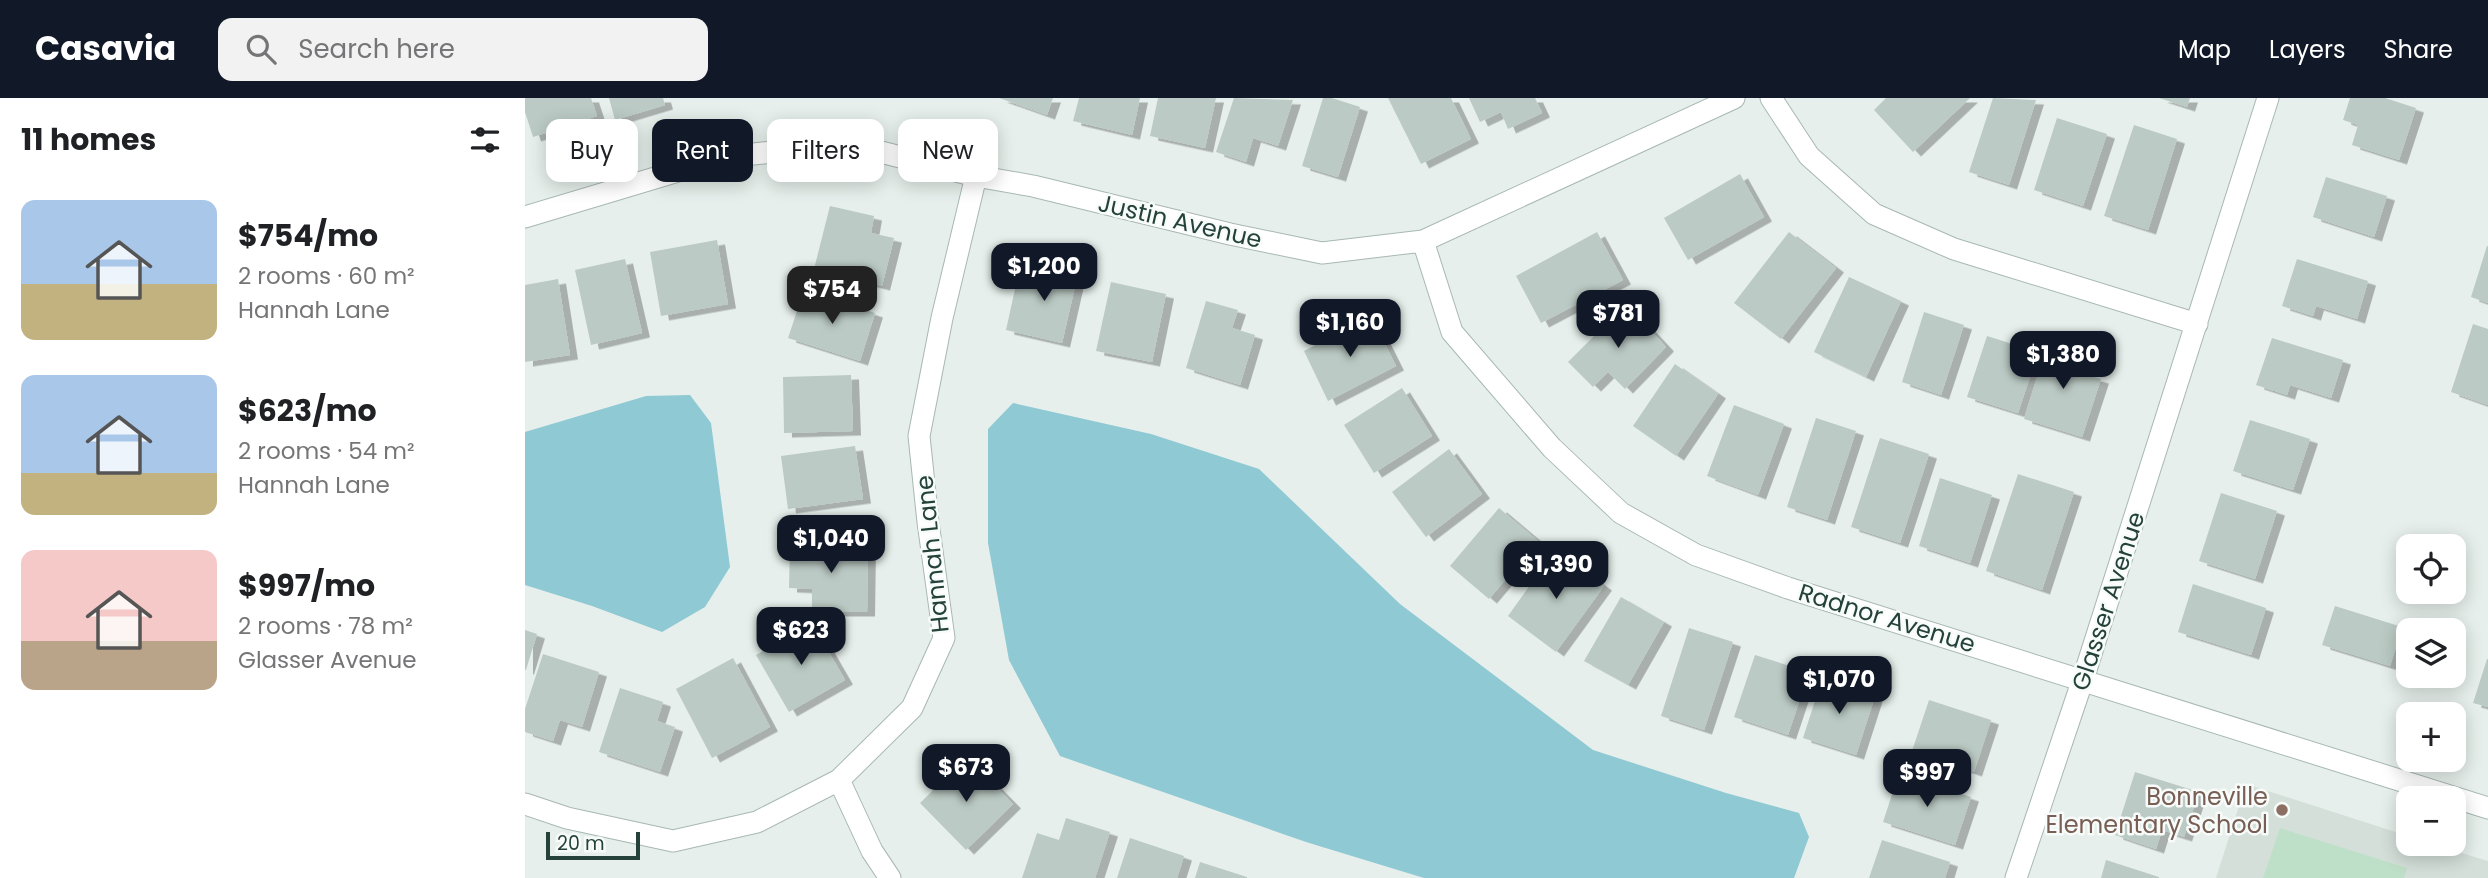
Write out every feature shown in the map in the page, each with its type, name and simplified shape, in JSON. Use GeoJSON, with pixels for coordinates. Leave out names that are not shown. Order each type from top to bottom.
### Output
{"type":"FeatureCollection","features":[{"type":"Feature","properties":{"kind":"street","name":"Justin Avenue"},"geometry":{"type":"LineString","coordinates":[[998,180],[1322,253],[1423,241],[1734,98]]}},
{"type":"Feature","properties":{"kind":"street"},"geometry":{"type":"LineString","coordinates":[[1771,98],[1809,156],[1874,214],[1954,248],[2197,324]]}},
{"type":"Feature","properties":{"kind":"street","name":"Glasser Avenue"},"geometry":{"type":"LineString","coordinates":[[2016,878],[2083,679],[2268,98]]}},
{"type":"Feature","properties":{"kind":"street","name":"Justin Avenue"},"geometry":{"type":"LineString","coordinates":[[525,217],[725,157],[849,144],[898,156]]}},
{"type":"Feature","properties":{"kind":"street","name":"Hannah Lane"},"geometry":{"type":"LineString","coordinates":[[525,804],[567,818],[673,841],[757,822],[839,780],[912,708],[944,638],[919,436],[942,318],[975,182]]}},
{"type":"Feature","properties":{"kind":"street","name":"Radnor Avenue"},"geometry":{"type":"LineString","coordinates":[[1423,241],[1453,331],[1552,448],[1621,513],[1696,555],[1753,576],[2488,808]]}},
{"type":"Feature","properties":{"kind":"street"},"geometry":{"type":"LineString","coordinates":[[839,780],[872,850],[890,878]]}},
{"type":"Feature","properties":{"kind":"shaded area","name":"Bonneville Elementary School"},"geometry":{"type":"Polygon","coordinates":[[[2246,784],[2396,832],[2396,856],[2466,854],[2488,861],[2488,878],[2216,878],[2246,784]]]}},
{"type":"Feature","properties":{"kind":"green space"},"geometry":{"type":"Polygon","coordinates":[[[2280,828],[2407,868],[2404,878],[2263,878],[2280,828]]]}},
{"type":"Feature","properties":{"kind":"water"},"geometry":{"type":"Polygon","coordinates":[[[690,395],[711,423],[730,567],[705,607],[662,632],[525,585],[525,432],[646,396],[690,395]]]}},
{"type":"Feature","properties":{"kind":"water"},"geometry":{"type":"Polygon","coordinates":[[[1013,403],[1151,434],[1259,469],[1400,604],[1593,750],[1726,793],[1799,813],[1809,837],[1794,878],[1424,878],[1306,842],[1060,756],[1009,660],[988,543],[988,429],[1013,403]]]}},
{"type":"Feature","properties":{"kind":"building"},"geometry":{"type":"Polygon","coordinates":[[[525,98],[591,98],[597,116],[588,119],[546,119],[546,133],[533,137],[525,112],[525,98]]]}},
{"type":"Feature","properties":{"kind":"building"},"geometry":{"type":"Polygon","coordinates":[[[609,98],[663,98],[665,105],[615,119],[609,98]]]}},
{"type":"Feature","properties":{"kind":"building"},"geometry":{"type":"Polygon","coordinates":[[[999,98],[1053,98],[1047,115],[999,98]]]}},
{"type":"Feature","properties":{"kind":"building"},"geometry":{"type":"Polygon","coordinates":[[[1079,98],[1140,98],[1132,135],[1073,121],[1079,98]]]}},
{"type":"Feature","properties":{"kind":"building"},"geometry":{"type":"Polygon","coordinates":[[[1158,98],[1216,98],[1205,148],[1150,136],[1158,98]]]}},
{"type":"Feature","properties":{"kind":"building"},"geometry":{"type":"Polygon","coordinates":[[[1234,98],[1293,100],[1278,146],[1253,138],[1246,162],[1216,152],[1234,98]]]}},
{"type":"Feature","properties":{"kind":"building"},"geometry":{"type":"Polygon","coordinates":[[[1323,98],[1332,98],[1360,107],[1338,177],[1302,166],[1323,98]]]}},
{"type":"Feature","properties":{"kind":"building"},"geometry":{"type":"Polygon","coordinates":[[[1388,98],[1451,98],[1471,139],[1421,164],[1388,98]]]}},
{"type":"Feature","properties":{"kind":"building"},"geometry":{"type":"Polygon","coordinates":[[[1469,98],[1535,98],[1542,113],[1508,129],[1501,112],[1480,122],[1469,98]]]}},
{"type":"Feature","properties":{"kind":"building"},"geometry":{"type":"Polygon","coordinates":[[[1886,98],[1970,98],[1913,152],[1874,110],[1886,98]]]}},
{"type":"Feature","properties":{"kind":"building"},"geometry":{"type":"Polygon","coordinates":[[[1993,98],[2036,100],[2009,185],[1969,172],[1993,98]]]}},
{"type":"Feature","properties":{"kind":"building"},"geometry":{"type":"Polygon","coordinates":[[[2159,98],[2190,98],[2187,107],[2159,98]]]}},
{"type":"Feature","properties":{"kind":"building"},"geometry":{"type":"Polygon","coordinates":[[[2350,98],[2385,98],[2416,108],[2399,160],[2352,145],[2358,125],[2343,120],[2350,98]]]}},
{"type":"Feature","properties":{"kind":"building"},"geometry":{"type":"Polygon","coordinates":[[[2057,118],[2107,134],[2083,206],[2034,190],[2057,118]]]}},
{"type":"Feature","properties":{"kind":"building"},"geometry":{"type":"Polygon","coordinates":[[[2134,125],[2177,139],[2148,230],[2104,216],[2134,125]]]}},
{"type":"Feature","properties":{"kind":"building"},"geometry":{"type":"Polygon","coordinates":[[[1740,174],[1764,217],[1688,260],[1664,218],[1740,174]]]}},
{"type":"Feature","properties":{"kind":"building"},"geometry":{"type":"Polygon","coordinates":[[[2326,177],[2387,196],[2374,237],[2313,217],[2326,177]]]}},
{"type":"Feature","properties":{"kind":"building"},"geometry":{"type":"Polygon","coordinates":[[[830,206],[874,216],[871,233],[894,238],[882,286],[814,269],[830,206]]]}},
{"type":"Feature","properties":{"kind":"building"},"geometry":{"type":"Polygon","coordinates":[[[1597,232],[1623,280],[1541,323],[1516,276],[1597,232]]]}},
{"type":"Feature","properties":{"kind":"building"},"geometry":{"type":"Polygon","coordinates":[[[1789,232],[1836,268],[1781,339],[1734,303],[1789,232]]]}},
{"type":"Feature","properties":{"kind":"building"},"geometry":{"type":"Polygon","coordinates":[[[717,240],[728,304],[661,316],[650,252],[717,240]]]}},
{"type":"Feature","properties":{"kind":"building"},"geometry":{"type":"Polygon","coordinates":[[[2488,246],[2488,303],[2471,297],[2488,246]]]}},
{"type":"Feature","properties":{"kind":"building"},"geometry":{"type":"Polygon","coordinates":[[[625,259],[642,333],[591,345],[575,270],[625,259]]]}},
{"type":"Feature","properties":{"kind":"building"},"geometry":{"type":"Polygon","coordinates":[[[2297,259],[2368,281],[2357,319],[2316,306],[2313,316],[2282,306],[2297,259]]]}},
{"type":"Feature","properties":{"kind":"building"},"geometry":{"type":"Polygon","coordinates":[[[1045,260],[1079,269],[1062,343],[1006,330],[1017,280],[1039,285],[1045,260]]]}},
{"type":"Feature","properties":{"kind":"building"},"geometry":{"type":"Polygon","coordinates":[[[1849,277],[1901,301],[1866,377],[1814,352],[1849,277]]]}},
{"type":"Feature","properties":{"kind":"building"},"geometry":{"type":"Polygon","coordinates":[[[558,279],[570,355],[525,362],[525,285],[558,279]]]}},
{"type":"Feature","properties":{"kind":"building"},"geometry":{"type":"Polygon","coordinates":[[[1111,282],[1166,294],[1152,362],[1096,351],[1111,282]]]}},
{"type":"Feature","properties":{"kind":"building"},"geometry":{"type":"Polygon","coordinates":[[[804,290],[875,313],[860,361],[788,338],[804,290]]]}},
{"type":"Feature","properties":{"kind":"building"},"geometry":{"type":"Polygon","coordinates":[[[1206,301],[1238,310],[1232,328],[1255,335],[1240,385],[1186,368],[1206,301]]]}},
{"type":"Feature","properties":{"kind":"building"},"geometry":{"type":"Polygon","coordinates":[[[1626,304],[1666,347],[1625,389],[1608,372],[1593,387],[1568,362],[1626,304]]]}},
{"type":"Feature","properties":{"kind":"building"},"geometry":{"type":"Polygon","coordinates":[[[1924,312],[1964,325],[1941,395],[1902,382],[1924,312]]]}},
{"type":"Feature","properties":{"kind":"building"},"geometry":{"type":"Polygon","coordinates":[[[1371,316],[1396,366],[1328,401],[1304,351],[1371,316]]]}},
{"type":"Feature","properties":{"kind":"building"},"geometry":{"type":"Polygon","coordinates":[[[2473,324],[2488,329],[2488,405],[2451,392],[2473,324]]]}},
{"type":"Feature","properties":{"kind":"building"},"geometry":{"type":"Polygon","coordinates":[[[1987,336],[2038,352],[2018,413],[1967,397],[1987,336]]]}},
{"type":"Feature","properties":{"kind":"building"},"geometry":{"type":"Polygon","coordinates":[[[2272,338],[2343,360],[2331,398],[2290,385],[2287,395],[2256,385],[2272,338]]]}},
{"type":"Feature","properties":{"kind":"building"},"geometry":{"type":"Polygon","coordinates":[[[2049,339],[2085,350],[2078,373],[2101,379],[2082,437],[2024,419],[2049,339]]]}},
{"type":"Feature","properties":{"kind":"building"},"geometry":{"type":"Polygon","coordinates":[[[1675,364],[1718,394],[1676,456],[1633,426],[1675,364]]]}},
{"type":"Feature","properties":{"kind":"building"},"geometry":{"type":"Polygon","coordinates":[[[851,375],[853,431],[784,433],[783,377],[851,375]]]}},
{"type":"Feature","properties":{"kind":"building"},"geometry":{"type":"Polygon","coordinates":[[[1402,388],[1432,436],[1374,473],[1344,425],[1402,388]]]}},
{"type":"Feature","properties":{"kind":"building"},"geometry":{"type":"Polygon","coordinates":[[[1734,405],[1784,424],[1758,495],[1707,476],[1734,405]]]}},
{"type":"Feature","properties":{"kind":"building"},"geometry":{"type":"Polygon","coordinates":[[[1816,418],[1856,431],[1827,520],[1787,507],[1816,418]]]}},
{"type":"Feature","properties":{"kind":"building"},"geometry":{"type":"Polygon","coordinates":[[[2250,420],[2310,439],[2293,490],[2233,471],[2250,420]]]}},
{"type":"Feature","properties":{"kind":"building"},"geometry":{"type":"Polygon","coordinates":[[[1880,438],[1929,454],[1900,543],[1851,527],[1880,438]]]}},
{"type":"Feature","properties":{"kind":"building"},"geometry":{"type":"Polygon","coordinates":[[[855,446],[863,499],[788,509],[781,456],[855,446]]]}},
{"type":"Feature","properties":{"kind":"building"},"geometry":{"type":"Polygon","coordinates":[[[1449,449],[1482,494],[1426,537],[1392,492],[1449,449]]]}},
{"type":"Feature","properties":{"kind":"building"},"geometry":{"type":"Polygon","coordinates":[[[2018,474],[2074,492],[2042,590],[1986,571],[2018,474]]]}},
{"type":"Feature","properties":{"kind":"building"},"geometry":{"type":"Polygon","coordinates":[[[1940,478],[1992,495],[1970,563],[1919,546],[1940,478]]]}},
{"type":"Feature","properties":{"kind":"building"},"geometry":{"type":"Polygon","coordinates":[[[2221,493],[2277,511],[2255,579],[2199,561],[2221,493]]]}},
{"type":"Feature","properties":{"kind":"building"},"geometry":{"type":"Polygon","coordinates":[[[1499,508],[1538,541],[1489,599],[1450,566],[1499,508]]]}},
{"type":"Feature","properties":{"kind":"building"},"geometry":{"type":"Polygon","coordinates":[[[790,543],[868,544],[867,612],[812,612],[812,589],[789,588],[790,543]]]}},
{"type":"Feature","properties":{"kind":"building"},"geometry":{"type":"Polygon","coordinates":[[[1555,550],[1604,586],[1556,652],[1508,616],[1555,550]]]}},
{"type":"Feature","properties":{"kind":"building"},"geometry":{"type":"Polygon","coordinates":[[[2193,584],[2266,608],[2251,655],[2178,632],[2193,584]]]}},
{"type":"Feature","properties":{"kind":"building"},"geometry":{"type":"Polygon","coordinates":[[[1621,597],[1664,622],[1628,685],[1584,661],[1621,597]]]}},
{"type":"Feature","properties":{"kind":"building"},"geometry":{"type":"Polygon","coordinates":[[[2335,606],[2396,625],[2396,646],[2390,666],[2322,645],[2335,606]]]}},
{"type":"Feature","properties":{"kind":"building"},"geometry":{"type":"Polygon","coordinates":[[[812,623],[845,680],[789,712],[756,655],[812,623]]]}},
{"type":"Feature","properties":{"kind":"building"},"geometry":{"type":"Polygon","coordinates":[[[1689,628],[1733,642],[1704,730],[1661,716],[1689,628]]]}},
{"type":"Feature","properties":{"kind":"building"},"geometry":{"type":"Polygon","coordinates":[[[525,630],[537,634],[526,670],[525,670],[525,630]]]}},
{"type":"Feature","properties":{"kind":"building"},"geometry":{"type":"Polygon","coordinates":[[[543,654],[599,672],[582,727],[560,720],[553,741],[525,732],[525,709],[543,654]]]}},
{"type":"Feature","properties":{"kind":"building"},"geometry":{"type":"Polygon","coordinates":[[[1755,655],[1809,672],[1788,735],[1734,717],[1755,655]]]}},
{"type":"Feature","properties":{"kind":"building"},"geometry":{"type":"Polygon","coordinates":[[[733,658],[770,727],[712,758],[676,689],[733,658]]]}},
{"type":"Feature","properties":{"kind":"building"},"geometry":{"type":"Polygon","coordinates":[[[2488,659],[2488,707],[2473,703],[2488,659]]]}},
{"type":"Feature","properties":{"kind":"building"},"geometry":{"type":"Polygon","coordinates":[[[1823,676],[1876,693],[1856,755],[1803,738],[1823,676]]]}},
{"type":"Feature","properties":{"kind":"building"},"geometry":{"type":"Polygon","coordinates":[[[620,688],[663,702],[657,721],[675,727],[660,772],[599,752],[620,688]]]}},
{"type":"Feature","properties":{"kind":"building"},"geometry":{"type":"Polygon","coordinates":[[[1929,700],[1991,720],[1974,772],[1912,751],[1929,700]]]}},
{"type":"Feature","properties":{"kind":"building"},"geometry":{"type":"Polygon","coordinates":[[[967,757],[1013,804],[966,850],[920,803],[967,757]]]}},
{"type":"Feature","properties":{"kind":"building"},"geometry":{"type":"Polygon","coordinates":[[[2135,772],[2199,792],[2184,837],[2162,830],[2156,849],[2115,835],[2135,772]]]}},
{"type":"Feature","properties":{"kind":"building"},"geometry":{"type":"Polygon","coordinates":[[[1899,773],[1971,797],[1955,845],[1883,822],[1899,773]]]}},
{"type":"Feature","properties":{"kind":"building"},"geometry":{"type":"Polygon","coordinates":[[[1066,818],[1110,832],[1095,878],[1022,878],[1037,833],[1059,840],[1066,818]]]}},
{"type":"Feature","properties":{"kind":"building"},"geometry":{"type":"Polygon","coordinates":[[[1130,838],[1184,856],[1177,878],[1117,878],[1130,838]]]}},
{"type":"Feature","properties":{"kind":"building"},"geometry":{"type":"Polygon","coordinates":[[[1882,840],[1950,862],[1945,878],[1869,878],[1882,840]]]}},
{"type":"Feature","properties":{"kind":"building"},"geometry":{"type":"Polygon","coordinates":[[[2106,860],[2159,877],[2159,878],[2101,878],[2106,860]]]}},
{"type":"Feature","properties":{"kind":"building"},"geometry":{"type":"Polygon","coordinates":[[[1200,862],[1247,877],[1247,878],[1195,878],[1200,862]]]}},
{"type":"Feature","properties":{"kind":"place","name":"Bonneville Elementary School"},"geometry":{"type":"Point","coordinates":[2282,810]}}]}
